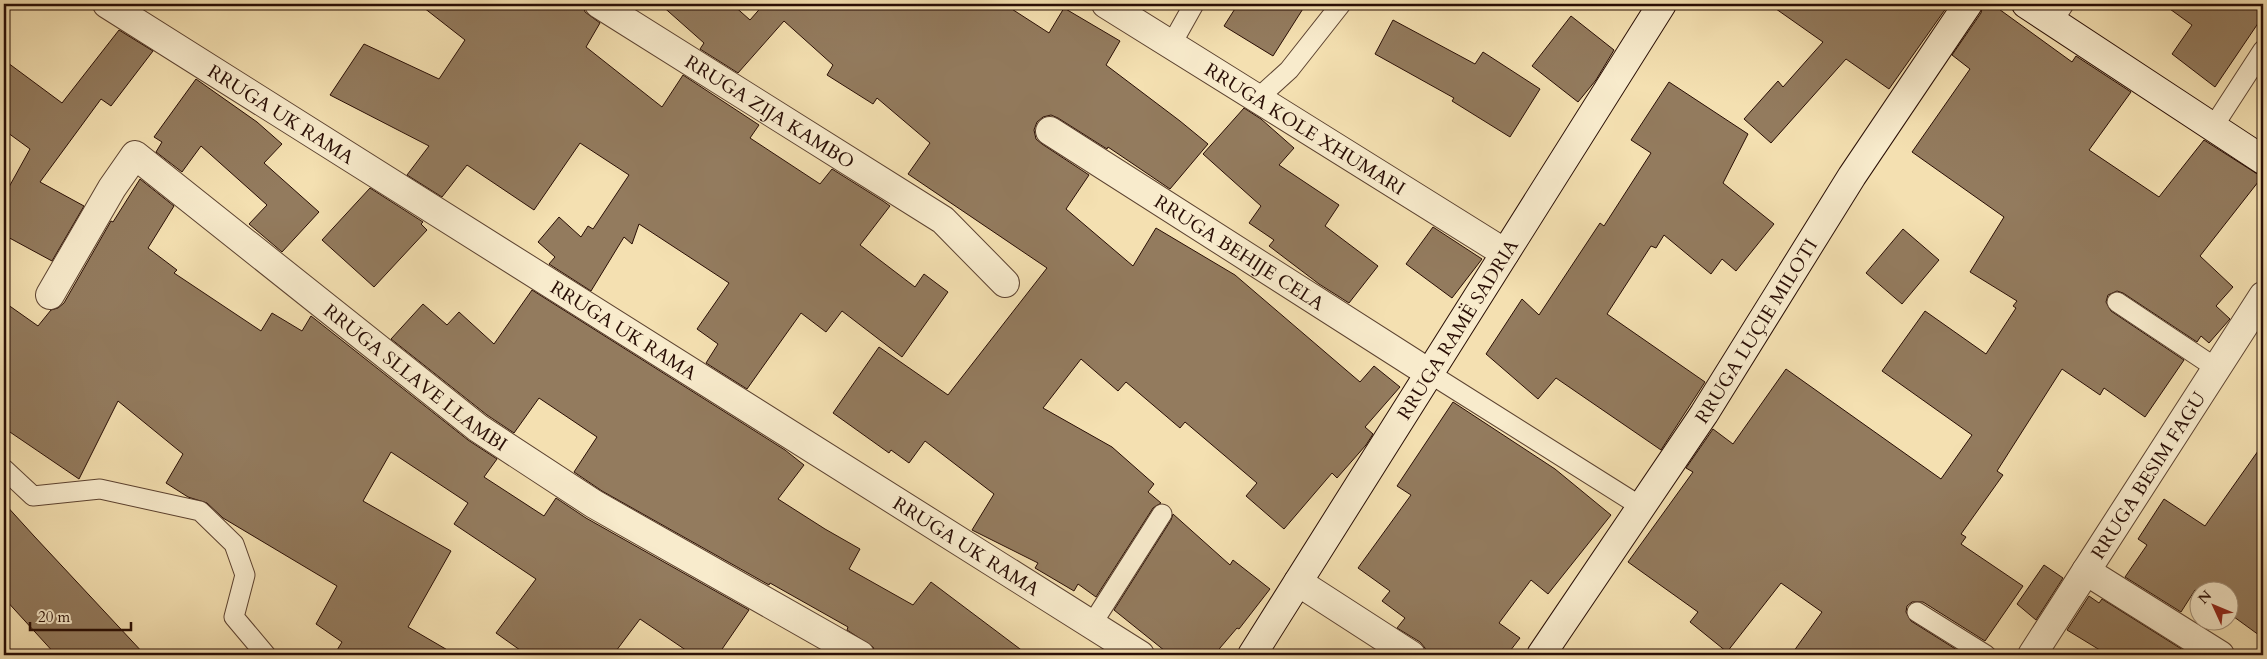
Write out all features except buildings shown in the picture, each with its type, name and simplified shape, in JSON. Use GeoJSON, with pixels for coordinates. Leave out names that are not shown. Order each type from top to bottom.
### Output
{"type":"FeatureCollection","features":[{"type":"Feature","properties":{"kind":"street","name":"RRUGA UK RAMA"},"geometry":{"type":"LineString","coordinates":[[108,4],[1140,655]]}},
{"type":"Feature","properties":{"kind":"street","name":"RRUGA ZIJA KAMBO"},"geometry":{"type":"LineString","coordinates":[[599,4],[943,220],[1005,283]]}},
{"type":"Feature","properties":{"kind":"street","name":"RRUGA KOLE XHUMARI"},"geometry":{"type":"LineString","coordinates":[[1106,4],[1505,254]]}},
{"type":"Feature","properties":{"kind":"street","name":"RRUGA RAMË SADRIA"},"geometry":{"type":"LineString","coordinates":[[1252,655],[1662,4]]}},
{"type":"Feature","properties":{"kind":"street","name":"RRUGA LUÇIE MILOTI"},"geometry":{"type":"LineString","coordinates":[[1541,655],[1704,414],[1852,176],[1968,4]]}},
{"type":"Feature","properties":{"kind":"street"},"geometry":{"type":"LineString","coordinates":[[2026,4],[2058,13],[2213,127],[2263,160]]}},
{"type":"Feature","properties":{"kind":"street","name":"RRUGA BEHIJE CELA"},"geometry":{"type":"LineString","coordinates":[[1050,131],[1429,373]]}},
{"type":"Feature","properties":{"kind":"street","name":"RRUGA SLLAVE LLAMBI"},"geometry":{"type":"LineString","coordinates":[[50,295],[112,188],[135,155],[478,428],[594,504],[860,655]]}},
{"type":"Feature","properties":{"kind":"street","name":"RRUGA BESIM FAGU"},"geometry":{"type":"LineString","coordinates":[[2032,655],[2263,296]]}},
{"type":"Feature","properties":{"kind":"street"},"geometry":{"type":"LineString","coordinates":[[2086,572],[2220,655]]}},
{"type":"Feature","properties":{"kind":"street"},"geometry":{"type":"LineString","coordinates":[[1298,582],[1411,655]]}},
{"type":"Feature","properties":{"kind":"lane"},"geometry":{"type":"LineString","coordinates":[[1171,44],[1194,4]]}},
{"type":"Feature","properties":{"kind":"lane"},"geometry":{"type":"LineString","coordinates":[[1257,98],[1289,70],[1341,4]]}},
{"type":"Feature","properties":{"kind":"lane"},"geometry":{"type":"LineString","coordinates":[[2213,127],[2263,50]]}},
{"type":"Feature","properties":{"kind":"lane"},"geometry":{"type":"LineString","coordinates":[[2116,302],[2216,368]]}},
{"type":"Feature","properties":{"kind":"lane"},"geometry":{"type":"LineString","coordinates":[[1429,373],[1640,506]]}},
{"type":"Feature","properties":{"kind":"lane"},"geometry":{"type":"LineString","coordinates":[[4,469],[33,496],[100,489],[200,511],[234,544],[244,575],[234,617],[266,655]]}},
{"type":"Feature","properties":{"kind":"lane"},"geometry":{"type":"LineString","coordinates":[[1092,624],[1162,514]]}},
{"type":"Feature","properties":{"kind":"lane"},"geometry":{"type":"LineString","coordinates":[[1918,612],[1986,655]]}}]}
